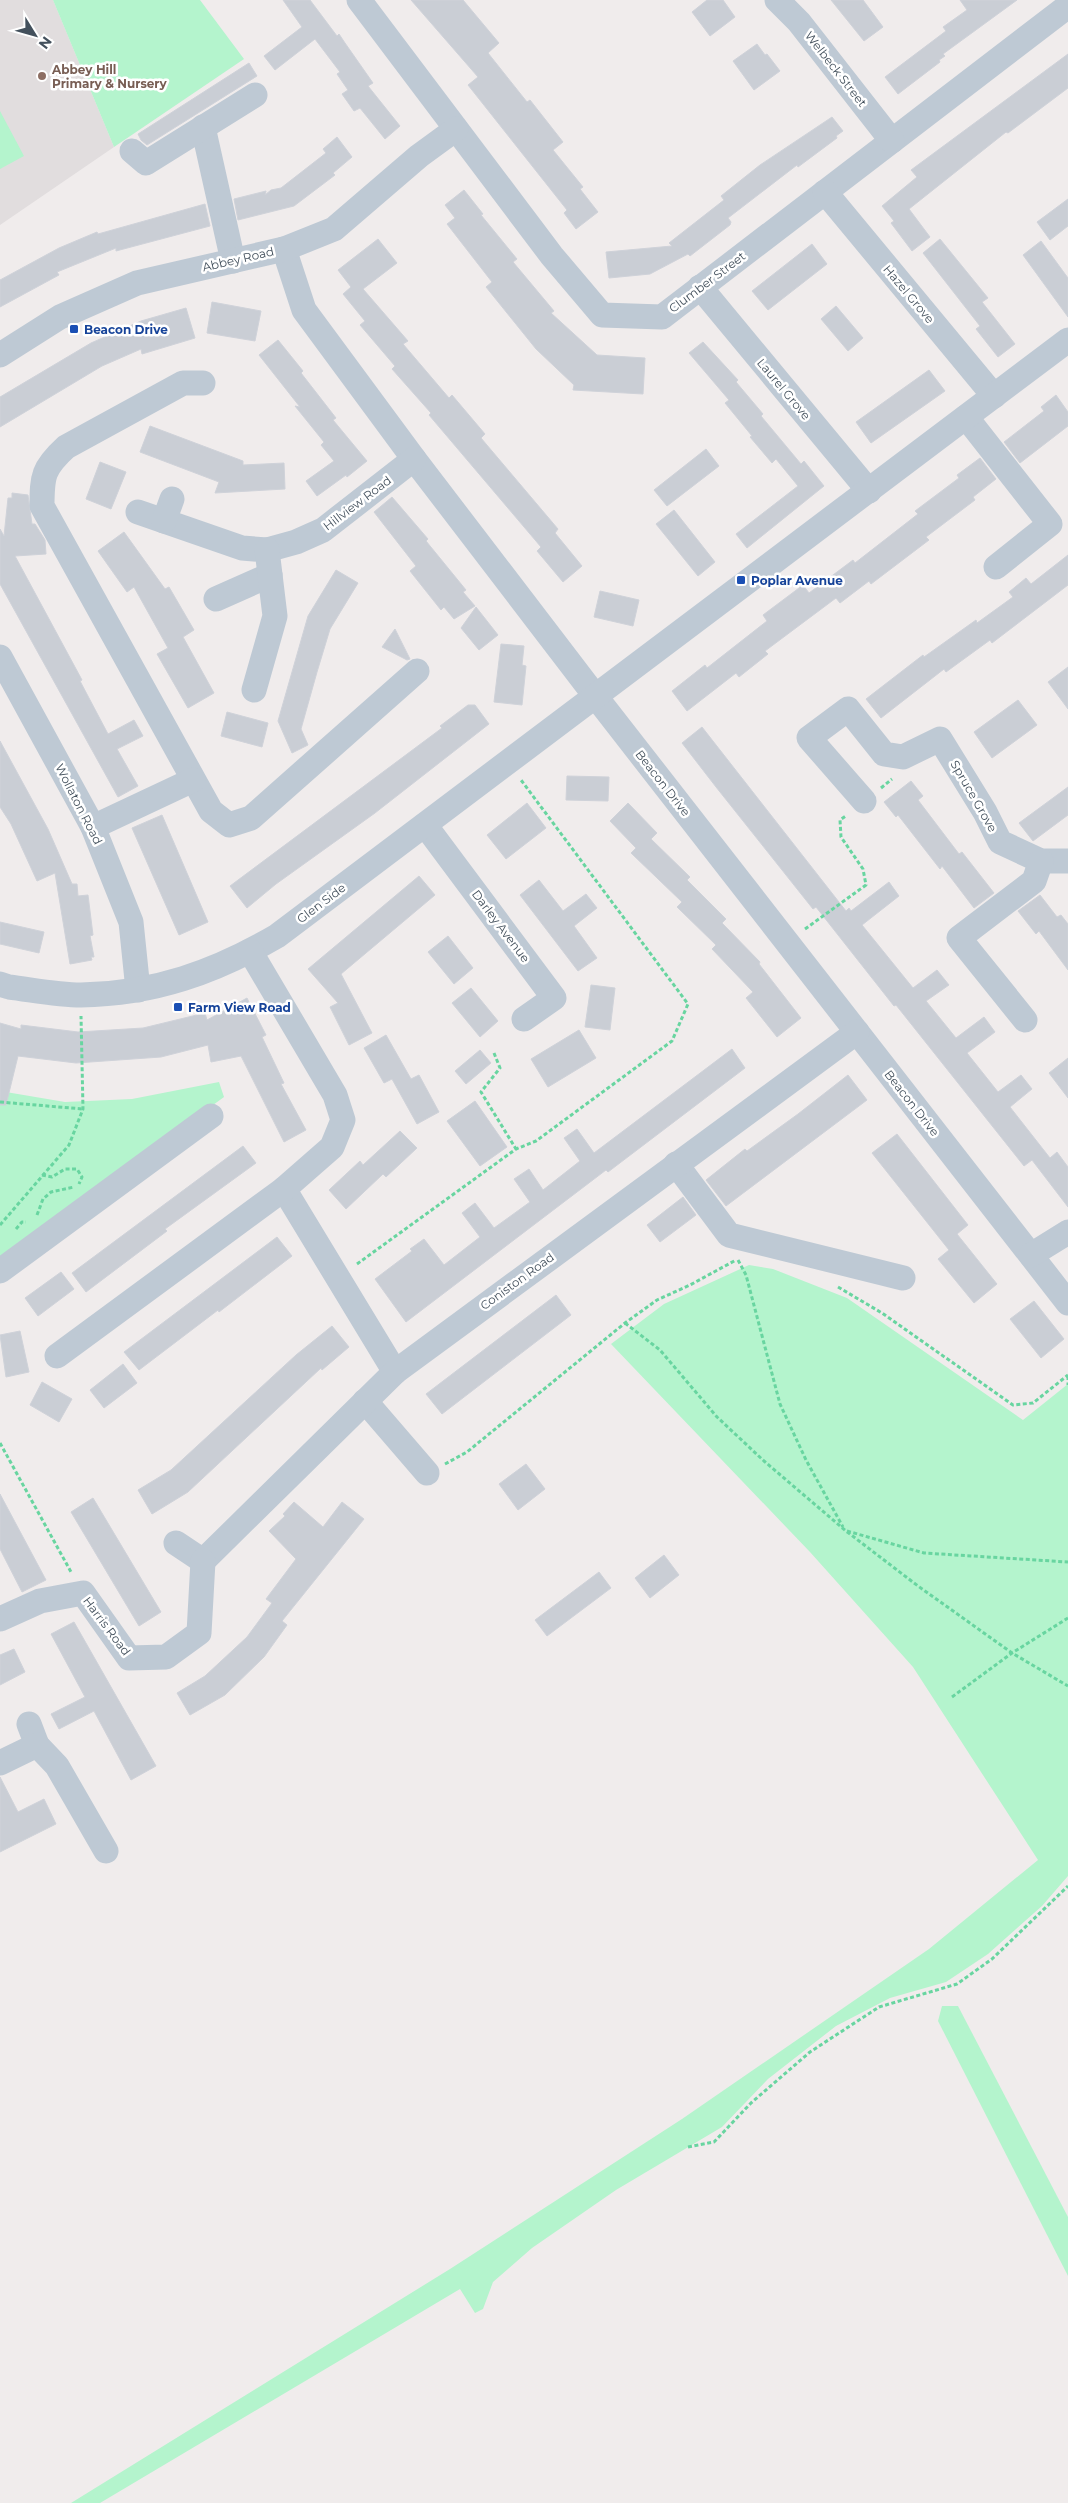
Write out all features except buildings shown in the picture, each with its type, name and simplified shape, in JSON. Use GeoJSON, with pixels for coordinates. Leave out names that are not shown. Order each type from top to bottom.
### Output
{"type":"FeatureCollection","features":[{"type":"Feature","properties":{"kind":"street","name":"Clumber Street"},"geometry":{"type":"LineString","coordinates":[[359,0],[552,256],[602,315],[662,316],[1068,6]]}},
{"type":"Feature","properties":{"kind":"street","name":"Welbeck Street"},"geometry":{"type":"LineString","coordinates":[[777,0],[799,22],[892,141]]}},
{"type":"Feature","properties":{"kind":"street"},"geometry":{"type":"LineString","coordinates":[[132,151],[146,163],[255,95]]}},
{"type":"Feature","properties":{"kind":"street"},"geometry":{"type":"LineString","coordinates":[[203,127],[234,260]]}},
{"type":"Feature","properties":{"kind":"street","name":"Abbey Road"},"geometry":{"type":"LineString","coordinates":[[0,355],[60,317],[138,283],[284,249],[334,229],[419,156],[456,129]]}},
{"type":"Feature","properties":{"kind":"street","name":"Hazel Grove"},"geometry":{"type":"LineString","coordinates":[[825,192],[994,396]]}},
{"type":"Feature","properties":{"kind":"street","name":"Beacon Drive"},"geometry":{"type":"LineString","coordinates":[[284,249],[304,310],[414,459],[596,697],[1068,1303]]}},
{"type":"Feature","properties":{"kind":"street","name":"Laurel Grove"},"geometry":{"type":"LineString","coordinates":[[700,287],[869,491]]}},
{"type":"Feature","properties":{"kind":"street"},"geometry":{"type":"LineString","coordinates":[[596,697],[994,396],[1065,348]]}},
{"type":"Feature","properties":{"kind":"street"},"geometry":{"type":"LineString","coordinates":[[203,383],[183,383],[66,447],[50,461],[42,481],[42,506],[210,811],[229,826],[251,818],[418,671]]}},
{"type":"Feature","properties":{"kind":"street"},"geometry":{"type":"LineString","coordinates":[[966,417],[1050,524],[996,567]]}},
{"type":"Feature","properties":{"kind":"street","name":"Hillview Road"},"geometry":{"type":"LineString","coordinates":[[138,512],[168,510],[242,548],[267,550],[296,542],[323,530],[414,459]]}},
{"type":"Feature","properties":{"kind":"street"},"geometry":{"type":"LineString","coordinates":[[254,690],[251,661],[275,616],[267,550]]}},
{"type":"Feature","properties":{"kind":"street"},"geometry":{"type":"LineString","coordinates":[[216,599],[270,575]]}},
{"type":"Feature","properties":{"kind":"street","name":"Wollaton Road"},"geometry":{"type":"LineString","coordinates":[[0,657],[93,827],[131,922],[138,990]]}},
{"type":"Feature","properties":{"kind":"street","name":"Glen Side"},"geometry":{"type":"LineString","coordinates":[[0,984],[9,987],[81,995],[138,990],[177,982],[250,951],[277,936],[596,697]]}},
{"type":"Feature","properties":{"kind":"street","name":"Spruce Grove"},"geometry":{"type":"LineString","coordinates":[[864,801],[809,738],[848,709],[884,754],[903,757],[940,739],[985,812],[1000,842],[1041,862],[1068,861]]}},
{"type":"Feature","properties":{"kind":"street"},"geometry":{"type":"LineString","coordinates":[[93,827],[193,780]]}},
{"type":"Feature","properties":{"kind":"street","name":"Darley Avenue"},"geometry":{"type":"LineString","coordinates":[[425,825],[554,998],[524,1019]]}},
{"type":"Feature","properties":{"kind":"street"},"geometry":{"type":"LineString","coordinates":[[1025,1020],[959,938],[1034,881],[1041,862]]}},
{"type":"Feature","properties":{"kind":"street"},"geometry":{"type":"LineString","coordinates":[[57,1356],[284,1189],[332,1147],[343,1120],[335,1095],[313,1054],[250,951]]}},
{"type":"Feature","properties":{"kind":"street","name":"Coniston Road"},"geometry":{"type":"LineString","coordinates":[[204,1561],[395,1372],[857,1032]]}},
{"type":"Feature","properties":{"kind":"street"},"geometry":{"type":"LineString","coordinates":[[0,1271],[211,1116]]}},
{"type":"Feature","properties":{"kind":"street"},"geometry":{"type":"LineString","coordinates":[[676,1164],[729,1235],[903,1278]]}},
{"type":"Feature","properties":{"kind":"street"},"geometry":{"type":"LineString","coordinates":[[284,1189],[395,1372]]}},
{"type":"Feature","properties":{"kind":"street"},"geometry":{"type":"LineString","coordinates":[[1030,1255],[1068,1232]]}},
{"type":"Feature","properties":{"kind":"street"},"geometry":{"type":"LineString","coordinates":[[365,1401],[428,1473]]}},
{"type":"Feature","properties":{"kind":"street"},"geometry":{"type":"LineString","coordinates":[[176,1543],[204,1561]]}},
{"type":"Feature","properties":{"kind":"street","name":"Harris Road"},"geometry":{"type":"LineString","coordinates":[[0,1619],[40,1601],[82,1593],[129,1658],[166,1657],[199,1633],[204,1561]]}},
{"type":"Feature","properties":{"kind":"street"},"geometry":{"type":"LineString","coordinates":[[0,1764],[33,1734],[57,1766],[106,1851]]}},
{"type":"Feature","properties":{"kind":"path"},"geometry":{"type":"LineString","coordinates":[[338,1278],[516,1149],[536,1142],[672,1041],[688,1004],[508,763]]}},
{"type":"Feature","properties":{"kind":"path"},"geometry":{"type":"LineString","coordinates":[[786,941],[866,885],[863,870],[840,837],[840,820],[894,777]]}},
{"type":"Feature","properties":{"kind":"path"},"geometry":{"type":"LineString","coordinates":[[0,1225],[69,1145],[82,1109],[81,995]]}},
{"type":"Feature","properties":{"kind":"path"},"geometry":{"type":"LineString","coordinates":[[494,1053],[500,1068],[482,1092],[516,1149]]}},
{"type":"Feature","properties":{"kind":"path"},"geometry":{"type":"LineString","coordinates":[[0,1102],[82,1109]]}},
{"type":"Feature","properties":{"kind":"path"},"geometry":{"type":"LineString","coordinates":[[34,1217],[43,1199],[51,1192],[78,1187],[82,1177],[77,1168],[64,1169],[52,1177],[42,1175]]}},
{"type":"Feature","properties":{"kind":"path"},"geometry":{"type":"LineString","coordinates":[[11,1234],[22,1222],[31,1221]]}},
{"type":"Feature","properties":{"kind":"path"},"geometry":{"type":"LineString","coordinates":[[729,1235],[737,1260],[746,1276],[780,1404],[806,1460],[846,1530],[924,1553],[1068,1562]]}},
{"type":"Feature","properties":{"kind":"path"},"geometry":{"type":"LineString","coordinates":[[428,1473],[467,1452],[625,1322],[657,1300],[690,1286],[737,1260],[747,1260]]}},
{"type":"Feature","properties":{"kind":"path"},"geometry":{"type":"LineString","coordinates":[[836,1286],[882,1313],[1013,1404],[1033,1403],[1068,1375]]}},
{"type":"Feature","properties":{"kind":"path"},"geometry":{"type":"LineString","coordinates":[[625,1322],[660,1350],[717,1417],[764,1461],[846,1530],[918,1586],[1012,1653],[1068,1686]]}},
{"type":"Feature","properties":{"kind":"path"},"geometry":{"type":"LineString","coordinates":[[1068,1375],[1068,1385]]}},
{"type":"Feature","properties":{"kind":"path"},"geometry":{"type":"LineString","coordinates":[[0,1443],[82,1593]]}},
{"type":"Feature","properties":{"kind":"path"},"geometry":{"type":"LineString","coordinates":[[952,1697],[1012,1653],[1068,1618]]}},
{"type":"Feature","properties":{"kind":"path"},"geometry":{"type":"LineString","coordinates":[[688,2147],[714,2142],[751,2102],[810,2052],[878,2007],[957,1984],[992,1959],[1068,1886]]}},
{"type":"Feature","properties":{"kind":"shaded area","name":"Abbey Hill Primary & Nursery"},"geometry":{"type":"Polygon","coordinates":[[[0,0],[53,0],[114,147],[0,225],[0,0]]]}},
{"type":"Feature","properties":{"kind":"green space"},"geometry":{"type":"Polygon","coordinates":[[[53,0],[200,0],[244,59],[114,147],[53,0]]]}},
{"type":"Feature","properties":{"kind":"green space"},"geometry":{"type":"Polygon","coordinates":[[[0,111],[24,156],[0,169],[0,111]]]}},
{"type":"Feature","properties":{"kind":"green space"},"geometry":{"type":"Polygon","coordinates":[[[219,1082],[224,1097],[0,1260],[0,1091],[65,1102],[132,1099],[219,1082]]]}},
{"type":"Feature","properties":{"kind":"green space"},"geometry":{"type":"Polygon","coordinates":[[[749,1265],[773,1269],[847,1298],[1023,1420],[1068,1384],[1068,1876],[1042,1906],[988,1954],[946,1982],[890,1998],[836,2026],[768,2079],[722,2127],[616,2190],[532,2248],[493,2282],[483,2309],[475,2313],[460,2289],[100,2503],[71,2503],[450,2269],[682,2119],[929,1949],[1038,1860],[913,1667],[810,1552],[611,1344],[664,1304],[749,1265]]]}},
{"type":"Feature","properties":{"kind":"green space"},"geometry":{"type":"Polygon","coordinates":[[[942,2006],[958,2006],[1068,2217],[1068,2276],[938,2021],[942,2006]]]}},
{"type":"Feature","properties":{"kind":"place","name":"Abbey Hill Primary & Nursery"},"geometry":{"type":"Point","coordinates":[42,76]}},
{"type":"Feature","properties":{"kind":"place","name":"Beacon Drive"},"geometry":{"type":"Point","coordinates":[74,329]}},
{"type":"Feature","properties":{"kind":"place","name":"Poplar Avenue"},"geometry":{"type":"Point","coordinates":[741,580]}},
{"type":"Feature","properties":{"kind":"place","name":"Farm View Road"},"geometry":{"type":"Point","coordinates":[178,1007]}}]}
